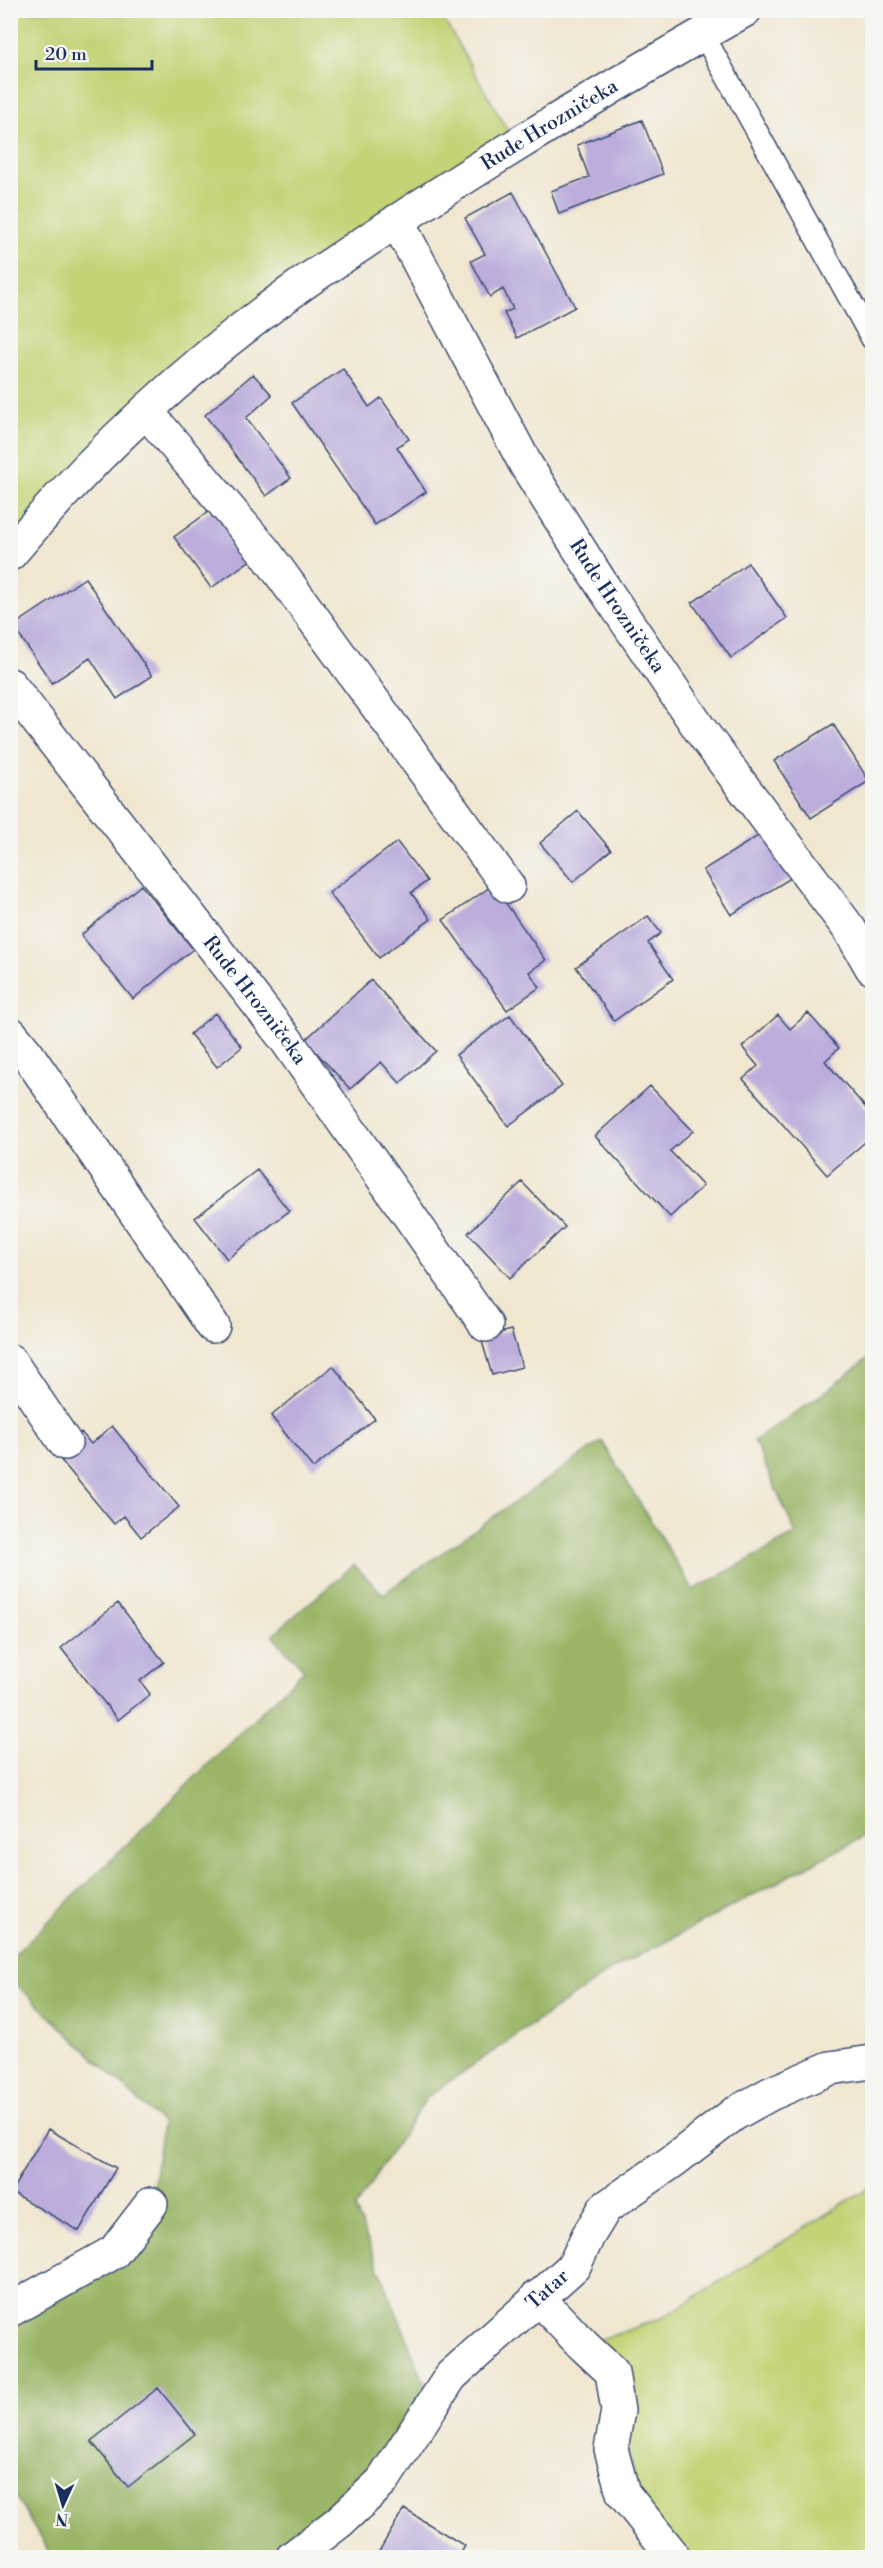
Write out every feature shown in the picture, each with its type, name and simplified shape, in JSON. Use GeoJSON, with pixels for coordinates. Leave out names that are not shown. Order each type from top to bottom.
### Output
{"type":"FeatureCollection","features":[{"type":"Feature","properties":{"kind":"street","name":"Rude Hrozničeka"},"geometry":{"type":"LineString","coordinates":[[10,554],[99,455],[146,411],[217,350],[304,283],[397,220],[559,117],[745,10]]}},
{"type":"Feature","properties":{"kind":"street","name":"Rude Hrozničeka"},"geometry":{"type":"LineString","coordinates":[[397,220],[526,465],[604,588],[701,730],[850,930],[873,968]]}},
{"type":"Feature","properties":{"kind":"street"},"geometry":{"type":"LineString","coordinates":[[146,411],[265,552],[508,886]]}},
{"type":"Feature","properties":{"kind":"street","name":"Rude Hrozničeka"},"geometry":{"type":"LineString","coordinates":[[10,685],[287,1041],[486,1325]]}},
{"type":"Feature","properties":{"kind":"street"},"geometry":{"type":"LineString","coordinates":[[10,1033],[28,1055],[213,1326]]}},
{"type":"Feature","properties":{"kind":"street"},"geometry":{"type":"LineString","coordinates":[[10,1361],[64,1443]]}},
{"type":"Feature","properties":{"kind":"street","name":"Tatar"},"geometry":{"type":"LineString","coordinates":[[292,2558],[339,2522],[382,2482],[451,2376],[573,2266],[605,2208],[673,2161],[734,2114],[770,2094],[831,2068],[873,2062]]}},
{"type":"Feature","properties":{"kind":"street"},"geometry":{"type":"LineString","coordinates":[[10,2310],[114,2252],[151,2204]]}},
{"type":"Feature","properties":{"kind":"street"},"geometry":{"type":"LineString","coordinates":[[537,2297],[612,2372],[618,2411],[611,2449],[623,2493],[671,2553]]}},
{"type":"Feature","properties":{"kind":"lane"},"geometry":{"type":"LineString","coordinates":[[703,34],[873,339]]}},
{"type":"Feature","properties":{"kind":"green space"},"geometry":{"type":"Polygon","coordinates":[[[11,11],[439,11],[515,143],[299,278],[11,544],[11,11]]]}},
{"type":"Feature","properties":{"kind":"green space"},"geometry":{"type":"Polygon","coordinates":[[[872,1355],[872,1832],[610,1971],[427,2097],[355,2208],[433,2404],[292,2557],[51,2557],[11,2488],[10,2310],[151,2204],[162,2123],[11,1979],[11,1958],[304,1670],[272,1635],[354,1565],[383,1594],[602,1441],[693,1590],[796,1534],[754,1441],[825,1392],[872,1355]]]}},
{"type":"Feature","properties":{"kind":"green space"},"geometry":{"type":"Polygon","coordinates":[[[872,2185],[872,2557],[689,2558],[671,2553],[646,2524],[618,2411],[584,2346],[664,2317],[872,2185]]]}},
{"type":"Feature","properties":{"kind":"building"},"geometry":{"type":"Polygon","coordinates":[[[642,120],[663,174],[559,214],[551,191],[589,177],[577,145],[642,120]]]}},
{"type":"Feature","properties":{"kind":"building"},"geometry":{"type":"Polygon","coordinates":[[[513,192],[575,307],[517,338],[504,313],[513,309],[503,289],[490,297],[471,261],[485,254],[465,218],[513,192]]]}},
{"type":"Feature","properties":{"kind":"building"},"geometry":{"type":"Polygon","coordinates":[[[343,369],[369,407],[381,398],[409,439],[397,447],[426,492],[375,525],[292,403],[343,369]]]}},
{"type":"Feature","properties":{"kind":"building"},"geometry":{"type":"Polygon","coordinates":[[[253,374],[272,395],[246,418],[291,478],[266,496],[205,415],[253,374]]]}},
{"type":"Feature","properties":{"kind":"building"},"geometry":{"type":"Polygon","coordinates":[[[215,507],[252,559],[211,588],[174,537],[215,507]]]}},
{"type":"Feature","properties":{"kind":"building"},"geometry":{"type":"Polygon","coordinates":[[[748,563],[787,618],[731,658],[692,603],[748,563]]]}},
{"type":"Feature","properties":{"kind":"building"},"geometry":{"type":"Polygon","coordinates":[[[85,578],[152,676],[117,699],[90,658],[52,683],[13,626],[85,578]]]}},
{"type":"Feature","properties":{"kind":"building"},"geometry":{"type":"Polygon","coordinates":[[[833,724],[869,781],[811,818],[774,761],[833,724]]]}},
{"type":"Feature","properties":{"kind":"building"},"geometry":{"type":"Polygon","coordinates":[[[578,811],[611,850],[573,882],[540,843],[578,811]]]}},
{"type":"Feature","properties":{"kind":"building"},"geometry":{"type":"Polygon","coordinates":[[[766,831],[794,876],[731,915],[703,870],[766,831]]]}},
{"type":"Feature","properties":{"kind":"building"},"geometry":{"type":"Polygon","coordinates":[[[397,842],[427,881],[411,893],[431,919],[379,958],[329,893],[397,842]]]}},
{"type":"Feature","properties":{"kind":"building"},"geometry":{"type":"Polygon","coordinates":[[[141,885],[193,949],[133,999],[81,935],[141,885]]]}},
{"type":"Feature","properties":{"kind":"building"},"geometry":{"type":"Polygon","coordinates":[[[493,885],[546,960],[529,972],[540,987],[507,1010],[443,920],[493,885]]]}},
{"type":"Feature","properties":{"kind":"building"},"geometry":{"type":"Polygon","coordinates":[[[648,916],[661,933],[648,943],[673,979],[614,1021],[576,967],[648,916]]]}},
{"type":"Feature","properties":{"kind":"building"},"geometry":{"type":"Polygon","coordinates":[[[371,980],[436,1051],[400,1083],[381,1062],[350,1089],[305,1040],[371,980]]]}},
{"type":"Feature","properties":{"kind":"building"},"geometry":{"type":"Polygon","coordinates":[[[215,1013],[242,1047],[217,1067],[190,1034],[215,1013]]]}},
{"type":"Feature","properties":{"kind":"building"},"geometry":{"type":"Polygon","coordinates":[[[808,1013],[839,1048],[825,1061],[872,1115],[872,1136],[827,1175],[743,1079],[758,1066],[742,1047],[778,1015],[790,1029],[808,1013]]]}},
{"type":"Feature","properties":{"kind":"building"},"geometry":{"type":"Polygon","coordinates":[[[510,1015],[562,1086],[508,1126],[456,1055],[510,1015]]]}},
{"type":"Feature","properties":{"kind":"building"},"geometry":{"type":"Polygon","coordinates":[[[650,1086],[693,1131],[670,1151],[703,1186],[670,1217],[595,1136],[650,1086]]]}},
{"type":"Feature","properties":{"kind":"building"},"geometry":{"type":"Polygon","coordinates":[[[257,1170],[289,1211],[227,1259],[195,1218],[257,1170]]]}},
{"type":"Feature","properties":{"kind":"building"},"geometry":{"type":"Polygon","coordinates":[[[522,1182],[565,1227],[510,1278],[468,1233],[522,1182]]]}},
{"type":"Feature","properties":{"kind":"building"},"geometry":{"type":"Polygon","coordinates":[[[511,1330],[522,1367],[492,1375],[481,1338],[511,1330]]]}},
{"type":"Feature","properties":{"kind":"building"},"geometry":{"type":"Polygon","coordinates":[[[333,1366],[375,1419],[313,1468],[271,1416],[333,1366]]]}},
{"type":"Feature","properties":{"kind":"building"},"geometry":{"type":"Polygon","coordinates":[[[112,1426],[179,1507],[141,1537],[124,1516],[114,1524],[55,1453],[81,1432],[91,1444],[112,1426]]]}},
{"type":"Feature","properties":{"kind":"building"},"geometry":{"type":"Polygon","coordinates":[[[118,1603],[164,1662],[140,1681],[150,1694],[118,1720],[61,1648],[118,1603]]]}},
{"type":"Feature","properties":{"kind":"building"},"geometry":{"type":"Polygon","coordinates":[[[48,2129],[116,2168],[79,2231],[11,2192],[48,2129]]]}},
{"type":"Feature","properties":{"kind":"building"},"geometry":{"type":"Polygon","coordinates":[[[158,2388],[195,2434],[128,2487],[91,2441],[158,2388]]]}},
{"type":"Feature","properties":{"kind":"building"},"geometry":{"type":"Polygon","coordinates":[[[404,2509],[465,2546],[458,2558],[375,2558],[404,2509]]]}},
{"type":"Feature","properties":{"kind":"building"},"geometry":{"type":"Polygon","coordinates":[[[10,2527],[17,2534],[10,2540],[10,2527]]]}}]}
